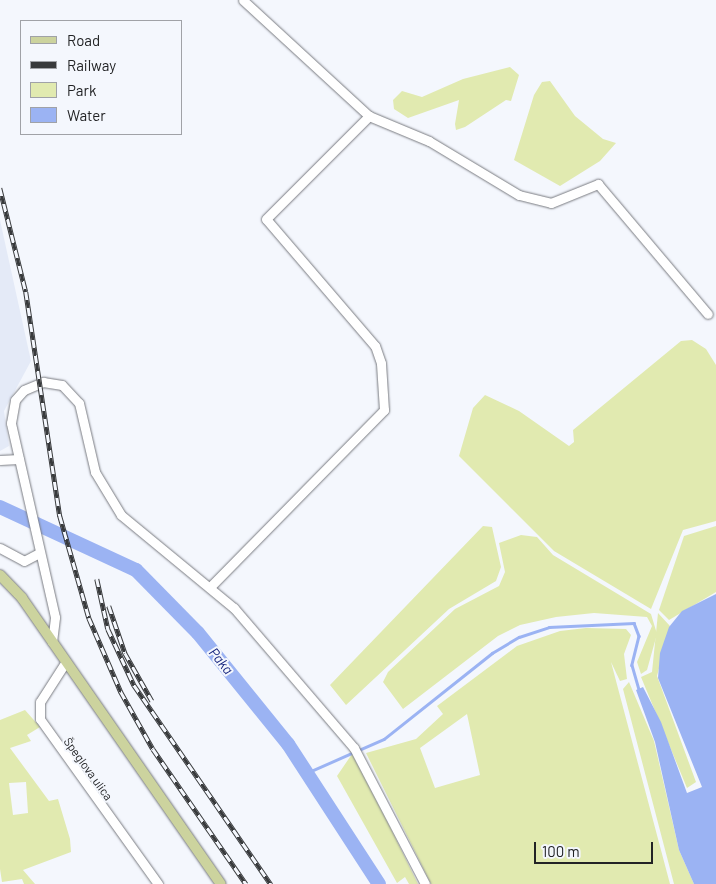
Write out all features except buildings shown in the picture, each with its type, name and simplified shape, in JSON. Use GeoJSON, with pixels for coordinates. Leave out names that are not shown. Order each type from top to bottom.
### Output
{"type":"FeatureCollection","features":[{"type":"Feature","properties":{"kind":"main road"},"geometry":{"type":"LineString","coordinates":[[0,575],[52,642],[221,884]]}},
{"type":"Feature","properties":{"kind":"street"},"geometry":{"type":"LineString","coordinates":[[243,0],[369,116],[429,141],[519,195],[551,203],[598,184],[708,314]]}},
{"type":"Feature","properties":{"kind":"street"},"geometry":{"type":"LineString","coordinates":[[211,586],[384,410],[381,363],[375,346],[266,219],[369,116]]}},
{"type":"Feature","properties":{"kind":"street"},"geometry":{"type":"LineString","coordinates":[[52,642],[56,626],[37,554],[37,542],[11,423],[15,400],[35,384],[62,385],[79,403],[95,472],[110,502],[140,533],[211,586],[280,658],[354,748],[425,884]]}},
{"type":"Feature","properties":{"kind":"street"},"geometry":{"type":"LineString","coordinates":[[0,460],[19,459]]}},
{"type":"Feature","properties":{"kind":"street"},"geometry":{"type":"LineString","coordinates":[[0,548],[24,561],[37,554]]}},
{"type":"Feature","properties":{"kind":"street","name":"Špeglova ulica"},"geometry":{"type":"LineString","coordinates":[[65,663],[40,702],[40,719],[158,884]]}},
{"type":"Feature","properties":{"kind":"shaded area"},"geometry":{"type":"Polygon","coordinates":[[[0,220],[31,361],[4,411],[9,446],[0,451],[0,220]]]}},
{"type":"Feature","properties":{"kind":"green space"},"geometry":{"type":"Polygon","coordinates":[[[510,67],[519,75],[511,101],[506,100],[465,127],[456,130],[455,124],[459,100],[408,118],[394,109],[393,100],[402,91],[422,97],[463,79],[510,67]]]}},
{"type":"Feature","properties":{"kind":"green space"},"geometry":{"type":"Polygon","coordinates":[[[550,81],[575,116],[603,139],[616,143],[600,161],[560,186],[514,160],[534,95],[542,82],[550,81]]]}},
{"type":"Feature","properties":{"kind":"green space"},"geometry":{"type":"Polygon","coordinates":[[[692,340],[706,349],[716,365],[716,521],[683,530],[651,609],[554,551],[459,456],[473,408],[485,395],[519,411],[569,446],[574,442],[573,430],[681,341],[692,340]]]}},
{"type":"Feature","properties":{"kind":"green space"},"geometry":{"type":"Polygon","coordinates":[[[483,526],[492,527],[501,567],[496,581],[449,609],[346,705],[330,685],[483,526]]]}},
{"type":"Feature","properties":{"kind":"green space"},"geometry":{"type":"Polygon","coordinates":[[[716,526],[716,592],[669,620],[659,610],[684,536],[716,526]]]}},
{"type":"Feature","properties":{"kind":"green space"},"geometry":{"type":"Polygon","coordinates":[[[521,535],[537,537],[553,555],[651,614],[657,634],[647,670],[641,674],[637,662],[652,626],[647,617],[594,613],[556,617],[520,625],[498,636],[403,709],[383,682],[388,672],[455,609],[499,586],[505,572],[499,543],[521,535]]]}},
{"type":"Feature","properties":{"kind":"green space"},"geometry":{"type":"Polygon","coordinates":[[[658,613],[670,626],[657,676],[696,782],[687,788],[641,677],[652,672],[658,613]]]}},
{"type":"Feature","properties":{"kind":"green space"},"geometry":{"type":"Polygon","coordinates":[[[586,628],[626,629],[631,635],[624,654],[627,679],[620,681],[611,662],[670,884],[431,884],[366,753],[416,739],[443,714],[437,706],[517,646],[560,631],[586,628]],[[467,714],[420,748],[435,788],[480,775],[467,714]]]}},
{"type":"Feature","properties":{"kind":"green space"},"geometry":{"type":"Polygon","coordinates":[[[629,682],[654,741],[679,850],[694,884],[674,884],[623,689],[629,682]]]}},
{"type":"Feature","properties":{"kind":"green space"},"geometry":{"type":"Polygon","coordinates":[[[25,710],[40,727],[27,735],[31,741],[10,748],[49,801],[58,799],[70,839],[71,852],[23,870],[35,884],[24,884],[22,879],[2,882],[0,869],[0,720],[25,710]],[[26,782],[9,783],[13,815],[28,813],[26,782]]]}},
{"type":"Feature","properties":{"kind":"green space"},"geometry":{"type":"Polygon","coordinates":[[[352,754],[418,884],[409,884],[405,877],[397,883],[337,776],[352,754]]]}},
{"type":"Feature","properties":{"kind":"water"},"geometry":{"type":"Polygon","coordinates":[[[716,594],[716,884],[694,884],[679,850],[655,742],[636,690],[643,687],[661,722],[687,793],[702,787],[658,678],[660,653],[669,627],[682,611],[716,594]]]}},
{"type":"Feature","properties":{"kind":"waterway","name":"Paka"},"geometry":{"type":"LineString","coordinates":[[0,507],[136,570],[198,633],[288,744],[379,884]]}},
{"type":"Feature","properties":{"kind":"waterway"},"geometry":{"type":"LineString","coordinates":[[359,750],[384,739],[492,653],[519,637],[549,627],[634,623],[639,636],[632,665],[639,689]]}},
{"type":"Feature","properties":{"kind":"waterway"},"geometry":{"type":"LineString","coordinates":[[309,772],[354,752]]}},
{"type":"Feature","properties":{"kind":"railway"},"geometry":{"type":"LineString","coordinates":[[0,188],[26,292],[60,516],[89,618],[121,692],[153,749],[246,884]]}},
{"type":"Feature","properties":{"kind":"railway"},"geometry":{"type":"LineString","coordinates":[[97,579],[108,629],[134,685],[271,884]]}},
{"type":"Feature","properties":{"kind":"railway"},"geometry":{"type":"LineString","coordinates":[[109,606],[125,653],[152,701]]}}]}
